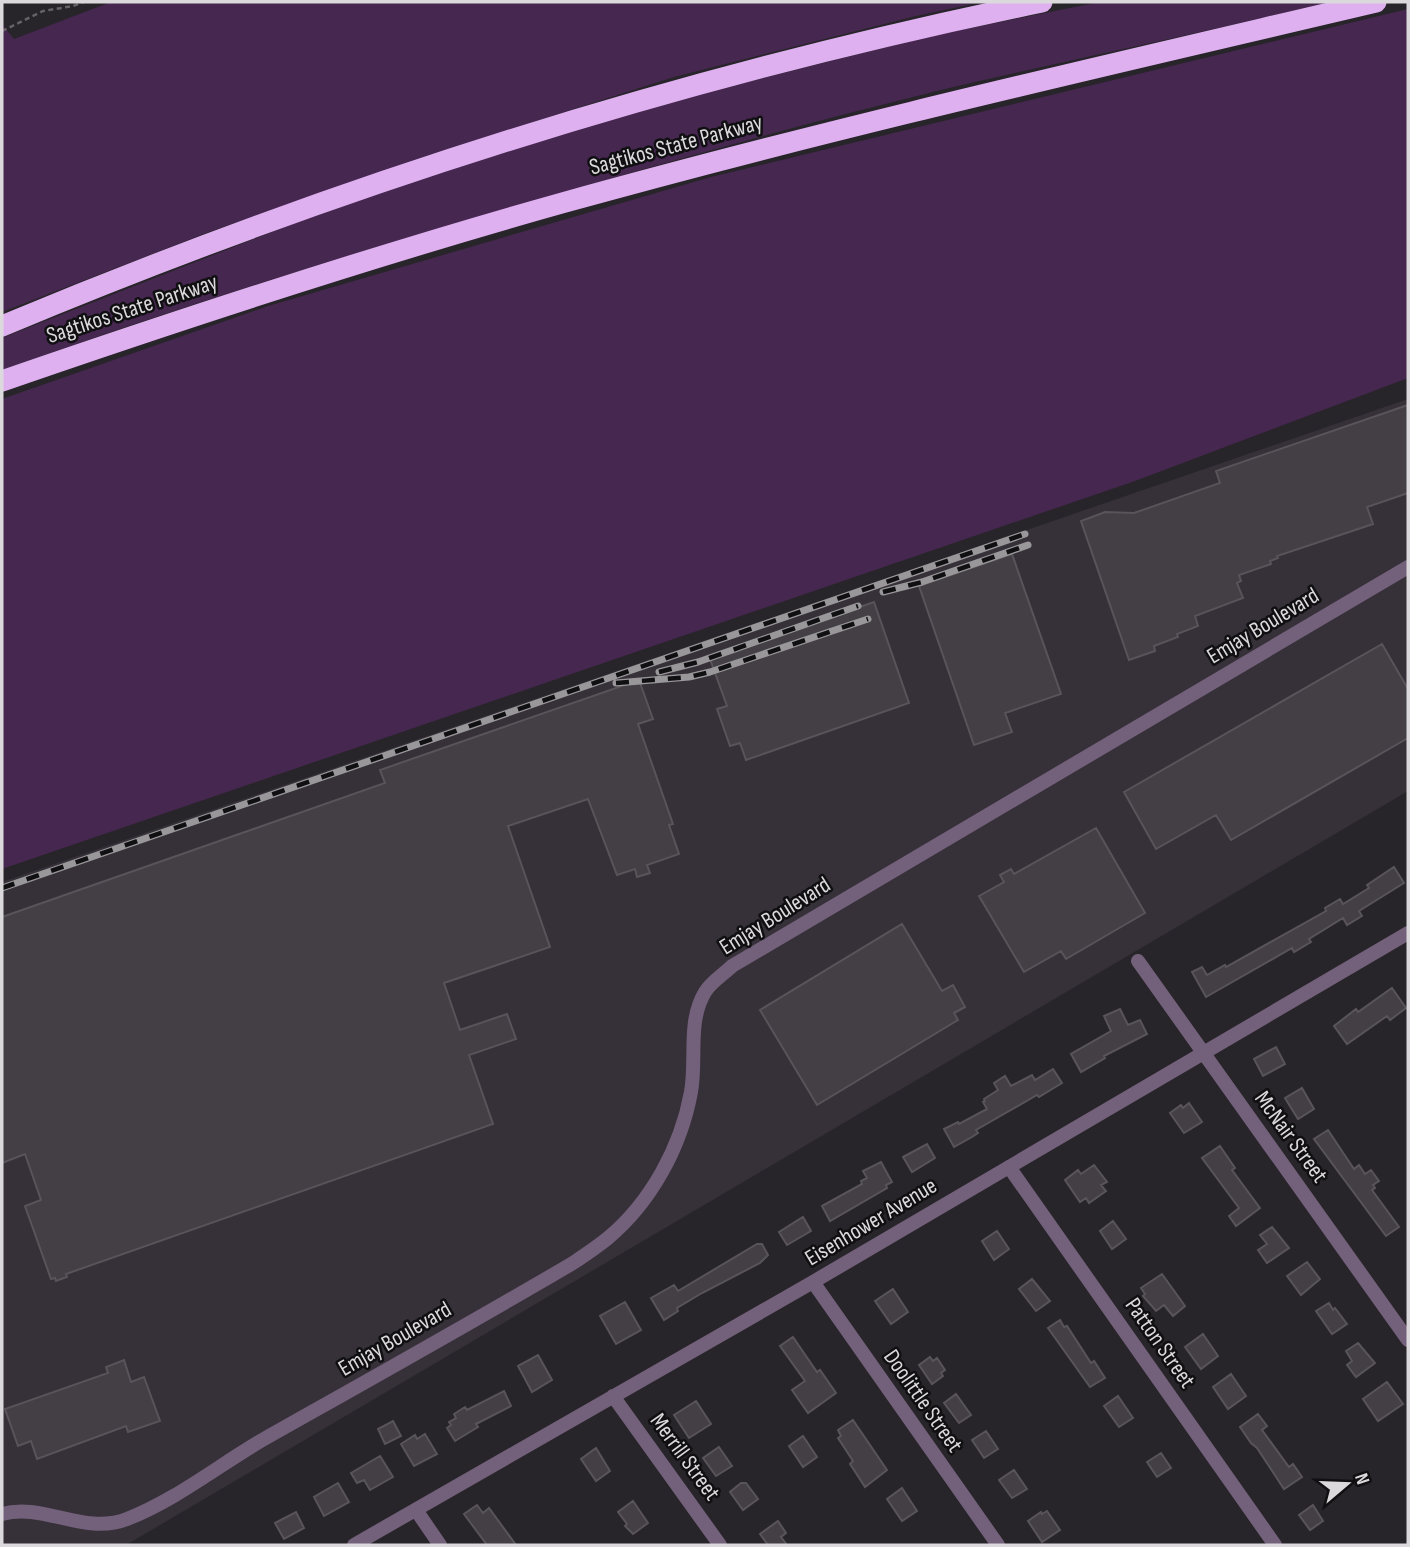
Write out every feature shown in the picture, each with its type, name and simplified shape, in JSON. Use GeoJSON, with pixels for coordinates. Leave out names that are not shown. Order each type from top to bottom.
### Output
{"type":"FeatureCollection","features":[{"type":"Feature","properties":{"kind":"highway","name":"Sagtikos State Parkway"},"geometry":{"type":"LineString","coordinates":[[2,326],[184,252],[310,206],[550,128],[790,60],[915,29],[1042,2]]}},
{"type":"Feature","properties":{"kind":"highway","name":"Sagtikos State Parkway"},"geometry":{"type":"LineString","coordinates":[[2,381],[143,332],[358,263],[561,203],[794,141],[1376,2]]}},
{"type":"Feature","properties":{"kind":"street","name":"Emjay Boulevard"},"geometry":{"type":"LineString","coordinates":[[2,1514],[37,1512],[94,1525],[124,1520],[158,1504],[259,1442],[573,1263],[609,1238],[639,1206],[662,1171],[682,1129],[691,1090],[695,1017],[706,991],[732,966],[1408,567]]}},
{"type":"Feature","properties":{"kind":"street"},"geometry":{"type":"LineString","coordinates":[[1404,936],[1408,951]]}},
{"type":"Feature","properties":{"kind":"street","name":"Eisenhower Avenue"},"geometry":{"type":"LineString","coordinates":[[354,1545],[813,1282],[1404,936]]}},
{"type":"Feature","properties":{"kind":"street","name":"McNair Street"},"geometry":{"type":"LineString","coordinates":[[1138,961],[1408,1340]]}},
{"type":"Feature","properties":{"kind":"street","name":"Patton Street"},"geometry":{"type":"LineString","coordinates":[[1009,1167],[1275,1545]]}},
{"type":"Feature","properties":{"kind":"street","name":"Doolittle Street"},"geometry":{"type":"LineString","coordinates":[[813,1282],[998,1545]]}},
{"type":"Feature","properties":{"kind":"street","name":"Merrill Street"},"geometry":{"type":"LineString","coordinates":[[613,1396],[720,1545]]}},
{"type":"Feature","properties":{"kind":"street"},"geometry":{"type":"LineString","coordinates":[[416,1510],[440,1545]]}},
{"type":"Feature","properties":{"kind":"path"},"geometry":{"type":"LineString","coordinates":[[2,31],[43,11],[84,2]]}},
{"type":"Feature","properties":{"kind":"shaded area"},"geometry":{"type":"Polygon","coordinates":[[[111,2],[982,2],[674,77],[426,156],[209,232],[2,312],[2,24],[14,39],[111,2]]]}},
{"type":"Feature","properties":{"kind":"shaded area"},"geometry":{"type":"Polygon","coordinates":[[[1100,2],[1330,2],[945,89],[737,143],[331,261],[2,370],[2,338],[338,206],[624,113],[930,36],[1100,2]]]}},
{"type":"Feature","properties":{"kind":"shaded area"},"geometry":{"type":"Polygon","coordinates":[[[1408,9],[1408,378],[1135,481],[2,869],[2,399],[268,306],[711,177],[1408,9]]]}},
{"type":"Feature","properties":{"kind":"shaded area"},"geometry":{"type":"Polygon","coordinates":[[[1408,399],[1408,791],[126,1545],[2,1545],[2,882],[1408,399]]]}},
{"type":"Feature","properties":{"kind":"building"},"geometry":{"type":"Polygon","coordinates":[[[1408,405],[1408,493],[1367,507],[1373,524],[1277,556],[1278,558],[1270,561],[1271,564],[1239,575],[1241,581],[1237,583],[1243,598],[1195,616],[1198,626],[1154,646],[1155,651],[1129,660],[1081,521],[1105,512],[1134,513],[1220,483],[1216,471],[1408,405]]]}},
{"type":"Feature","properties":{"kind":"building"},"geometry":{"type":"Polygon","coordinates":[[[1012,554],[1061,694],[1005,713],[1012,732],[974,745],[919,586],[1012,554]]]}},
{"type":"Feature","properties":{"kind":"building"},"geometry":{"type":"Polygon","coordinates":[[[874,602],[909,703],[746,760],[740,743],[730,746],[717,709],[727,706],[710,659],[874,602]]]}},
{"type":"Feature","properties":{"kind":"building"},"geometry":{"type":"Polygon","coordinates":[[[1382,644],[1408,689],[1408,738],[1231,840],[1216,815],[1156,849],[1124,792],[1382,644]]]}},
{"type":"Feature","properties":{"kind":"building"},"geometry":{"type":"Polygon","coordinates":[[[639,680],[653,719],[638,724],[673,824],[669,825],[679,854],[647,865],[650,873],[637,877],[635,869],[617,875],[588,799],[508,826],[550,947],[444,983],[460,1030],[507,1014],[516,1039],[469,1055],[493,1124],[66,1274],[67,1277],[56,1281],[55,1278],[51,1279],[25,1206],[41,1200],[25,1154],[2,1163],[2,917],[385,783],[380,770],[639,680]]]}},
{"type":"Feature","properties":{"kind":"building"},"geometry":{"type":"Polygon","coordinates":[[[1096,828],[1145,913],[1066,959],[1061,951],[1024,972],[979,896],[1004,882],[1000,875],[1011,869],[1014,874],[1096,828]]]}},
{"type":"Feature","properties":{"kind":"building"},"geometry":{"type":"Polygon","coordinates":[[[1394,867],[1404,883],[1359,911],[1362,916],[1347,925],[1343,918],[1309,939],[1311,942],[1294,952],[1292,948],[1206,997],[1192,972],[1202,967],[1207,975],[1225,965],[1226,967],[1326,911],[1325,908],[1340,899],[1343,904],[1369,888],[1367,885],[1394,867]]]}},
{"type":"Feature","properties":{"kind":"building"},"geometry":{"type":"Polygon","coordinates":[[[902,924],[942,991],[953,985],[965,1007],[954,1013],[958,1020],[817,1105],[760,1010],[902,924]]]}},
{"type":"Feature","properties":{"kind":"building"},"geometry":{"type":"Polygon","coordinates":[[[1392,988],[1406,1008],[1390,1020],[1387,1016],[1347,1044],[1334,1026],[1356,1009],[1358,1012],[1392,988]]]}},
{"type":"Feature","properties":{"kind":"building"},"geometry":{"type":"Polygon","coordinates":[[[1120,1009],[1128,1025],[1140,1020],[1147,1034],[1104,1056],[1105,1058],[1081,1072],[1071,1054],[1111,1031],[1104,1016],[1120,1009]]]}},
{"type":"Feature","properties":{"kind":"building"},"geometry":{"type":"Polygon","coordinates":[[[1276,1047],[1285,1064],[1263,1076],[1254,1059],[1276,1047]]]}},
{"type":"Feature","properties":{"kind":"building"},"geometry":{"type":"Polygon","coordinates":[[[1053,1069],[1062,1083],[976,1130],[978,1133],[954,1147],[944,1129],[987,1109],[984,1099],[998,1090],[994,1083],[1005,1076],[1011,1086],[1032,1075],[1035,1080],[1053,1069]]]}},
{"type":"Feature","properties":{"kind":"building"},"geometry":{"type":"Polygon","coordinates":[[[1302,1088],[1314,1109],[1298,1119],[1285,1098],[1302,1088]]]}},
{"type":"Feature","properties":{"kind":"building"},"geometry":{"type":"Polygon","coordinates":[[[1189,1103],[1202,1122],[1184,1133],[1170,1113],[1189,1103]]]}},
{"type":"Feature","properties":{"kind":"building"},"geometry":{"type":"Polygon","coordinates":[[[1328,1130],[1354,1169],[1359,1165],[1365,1174],[1371,1170],[1379,1181],[1373,1185],[1375,1188],[1372,1190],[1399,1227],[1386,1236],[1314,1139],[1328,1130]]]}},
{"type":"Feature","properties":{"kind":"building"},"geometry":{"type":"Polygon","coordinates":[[[927,1144],[935,1158],[912,1172],[903,1157],[927,1144]]]}},
{"type":"Feature","properties":{"kind":"building"},"geometry":{"type":"Polygon","coordinates":[[[1220,1146],[1235,1168],[1232,1170],[1260,1208],[1236,1226],[1229,1216],[1239,1208],[1202,1158],[1220,1146]]]}},
{"type":"Feature","properties":{"kind":"building"},"geometry":{"type":"Polygon","coordinates":[[[881,1162],[892,1182],[886,1185],[887,1188],[830,1221],[822,1206],[862,1184],[861,1181],[867,1178],[863,1171],[881,1162]]]}},
{"type":"Feature","properties":{"kind":"building"},"geometry":{"type":"Polygon","coordinates":[[[1094,1165],[1107,1182],[1101,1185],[1106,1191],[1089,1203],[1086,1198],[1080,1202],[1065,1180],[1078,1170],[1081,1174],[1094,1165]]]}},
{"type":"Feature","properties":{"kind":"building"},"geometry":{"type":"Polygon","coordinates":[[[803,1217],[811,1231],[787,1245],[779,1232],[803,1217]]]}},
{"type":"Feature","properties":{"kind":"building"},"geometry":{"type":"Polygon","coordinates":[[[1113,1221],[1126,1239],[1112,1249],[1100,1231],[1113,1221]]]}},
{"type":"Feature","properties":{"kind":"building"},"geometry":{"type":"Polygon","coordinates":[[[1272,1227],[1289,1248],[1267,1263],[1258,1250],[1267,1244],[1260,1235],[1272,1227]]]}},
{"type":"Feature","properties":{"kind":"building"},"geometry":{"type":"Polygon","coordinates":[[[997,1231],[1009,1249],[994,1260],[982,1241],[997,1231]]]}},
{"type":"Feature","properties":{"kind":"building"},"geometry":{"type":"Polygon","coordinates":[[[757,1244],[762,1244],[768,1255],[760,1263],[702,1293],[677,1308],[678,1311],[664,1320],[651,1298],[674,1285],[678,1291],[757,1244]]]}},
{"type":"Feature","properties":{"kind":"building"},"geometry":{"type":"Polygon","coordinates":[[[1307,1262],[1320,1279],[1301,1295],[1287,1276],[1307,1262]]]}},
{"type":"Feature","properties":{"kind":"building"},"geometry":{"type":"Polygon","coordinates":[[[1162,1274],[1185,1306],[1173,1316],[1164,1305],[1156,1311],[1143,1296],[1145,1294],[1141,1288],[1162,1274]]]}},
{"type":"Feature","properties":{"kind":"building"},"geometry":{"type":"Polygon","coordinates":[[[1032,1279],[1050,1301],[1036,1311],[1019,1289],[1032,1279]]]}},
{"type":"Feature","properties":{"kind":"building"},"geometry":{"type":"Polygon","coordinates":[[[893,1289],[908,1312],[891,1324],[875,1301],[893,1289]]]}},
{"type":"Feature","properties":{"kind":"building"},"geometry":{"type":"Polygon","coordinates":[[[625,1302],[641,1330],[616,1344],[600,1316],[625,1302]]]}},
{"type":"Feature","properties":{"kind":"building"},"geometry":{"type":"Polygon","coordinates":[[[1329,1303],[1347,1324],[1332,1334],[1316,1311],[1329,1303]]]}},
{"type":"Feature","properties":{"kind":"building"},"geometry":{"type":"Polygon","coordinates":[[[1060,1320],[1105,1378],[1090,1387],[1048,1328],[1060,1320]]]}},
{"type":"Feature","properties":{"kind":"building"},"geometry":{"type":"Polygon","coordinates":[[[1203,1334],[1218,1356],[1201,1369],[1185,1347],[1203,1334]]]}},
{"type":"Feature","properties":{"kind":"building"},"geometry":{"type":"Polygon","coordinates":[[[793,1337],[817,1372],[820,1370],[836,1393],[808,1413],[792,1390],[805,1381],[780,1346],[793,1337]]]}},
{"type":"Feature","properties":{"kind":"building"},"geometry":{"type":"Polygon","coordinates":[[[1358,1343],[1375,1363],[1356,1377],[1347,1365],[1352,1361],[1346,1351],[1358,1343]]]}},
{"type":"Feature","properties":{"kind":"building"},"geometry":{"type":"Polygon","coordinates":[[[538,1355],[552,1380],[532,1392],[518,1366],[538,1355]]]}},
{"type":"Feature","properties":{"kind":"building"},"geometry":{"type":"Polygon","coordinates":[[[930,1357],[933,1361],[937,1358],[945,1370],[941,1373],[943,1376],[932,1384],[919,1365],[930,1357]]]}},
{"type":"Feature","properties":{"kind":"building"},"geometry":{"type":"Polygon","coordinates":[[[124,1360],[131,1382],[144,1377],[160,1421],[128,1432],[126,1426],[37,1459],[31,1441],[18,1446],[5,1409],[108,1373],[106,1367],[124,1360]]]}},
{"type":"Feature","properties":{"kind":"building"},"geometry":{"type":"Polygon","coordinates":[[[1231,1374],[1246,1396],[1228,1409],[1213,1387],[1231,1374]]]}},
{"type":"Feature","properties":{"kind":"building"},"geometry":{"type":"Polygon","coordinates":[[[1387,1382],[1403,1404],[1378,1421],[1363,1399],[1387,1382]]]}},
{"type":"Feature","properties":{"kind":"building"},"geometry":{"type":"Polygon","coordinates":[[[504,1391],[511,1406],[476,1424],[478,1427],[455,1441],[447,1428],[451,1425],[449,1422],[456,1418],[454,1414],[504,1391]]]}},
{"type":"Feature","properties":{"kind":"building"},"geometry":{"type":"Polygon","coordinates":[[[956,1394],[971,1415],[959,1423],[944,1403],[956,1394]]]}},
{"type":"Feature","properties":{"kind":"building"},"geometry":{"type":"Polygon","coordinates":[[[1118,1396],[1133,1418],[1119,1427],[1104,1406],[1118,1396]]]}},
{"type":"Feature","properties":{"kind":"building"},"geometry":{"type":"Polygon","coordinates":[[[696,1401],[711,1424],[689,1438],[674,1415],[696,1401]]]}},
{"type":"Feature","properties":{"kind":"building"},"geometry":{"type":"Polygon","coordinates":[[[1258,1414],[1267,1426],[1262,1430],[1289,1467],[1293,1464],[1302,1477],[1284,1489],[1240,1427],[1258,1414]]]}},
{"type":"Feature","properties":{"kind":"building"},"geometry":{"type":"Polygon","coordinates":[[[853,1420],[887,1470],[865,1487],[838,1438],[841,1436],[838,1430],[853,1420]]]}},
{"type":"Feature","properties":{"kind":"building"},"geometry":{"type":"Polygon","coordinates":[[[393,1421],[401,1436],[385,1444],[378,1429],[393,1421]]]}},
{"type":"Feature","properties":{"kind":"building"},"geometry":{"type":"Polygon","coordinates":[[[986,1431],[998,1449],[984,1458],[972,1440],[986,1431]]]}},
{"type":"Feature","properties":{"kind":"building"},"geometry":{"type":"Polygon","coordinates":[[[425,1434],[437,1454],[414,1466],[401,1444],[415,1435],[417,1439],[425,1434]]]}},
{"type":"Feature","properties":{"kind":"building"},"geometry":{"type":"Polygon","coordinates":[[[803,1436],[817,1457],[803,1467],[789,1446],[803,1436]]]}},
{"type":"Feature","properties":{"kind":"building"},"geometry":{"type":"Polygon","coordinates":[[[719,1447],[732,1466],[716,1476],[703,1458],[719,1447]]]}},
{"type":"Feature","properties":{"kind":"building"},"geometry":{"type":"Polygon","coordinates":[[[596,1448],[610,1471],[596,1481],[581,1459],[596,1448]]]}},
{"type":"Feature","properties":{"kind":"building"},"geometry":{"type":"Polygon","coordinates":[[[1161,1453],[1171,1468],[1157,1477],[1147,1462],[1161,1453]]]}},
{"type":"Feature","properties":{"kind":"building"},"geometry":{"type":"Polygon","coordinates":[[[380,1456],[393,1477],[370,1490],[364,1480],[357,1483],[351,1473],[380,1456]]]}},
{"type":"Feature","properties":{"kind":"building"},"geometry":{"type":"Polygon","coordinates":[[[1014,1470],[1027,1489],[1012,1498],[999,1480],[1014,1470]]]}},
{"type":"Feature","properties":{"kind":"building"},"geometry":{"type":"Polygon","coordinates":[[[338,1483],[349,1502],[324,1516],[314,1497],[338,1483]]]}},
{"type":"Feature","properties":{"kind":"building"},"geometry":{"type":"Polygon","coordinates":[[[741,1483],[746,1483],[758,1499],[743,1510],[730,1492],[741,1483]]]}},
{"type":"Feature","properties":{"kind":"building"},"geometry":{"type":"Polygon","coordinates":[[[902,1488],[917,1511],[902,1521],[887,1499],[902,1488]]]}},
{"type":"Feature","properties":{"kind":"building"},"geometry":{"type":"Polygon","coordinates":[[[633,1501],[648,1523],[633,1534],[625,1526],[627,1524],[618,1512],[633,1501]]]}},
{"type":"Feature","properties":{"kind":"building"},"geometry":{"type":"Polygon","coordinates":[[[477,1505],[483,1513],[489,1508],[516,1545],[487,1545],[464,1514],[477,1505]]]}},
{"type":"Feature","properties":{"kind":"building"},"geometry":{"type":"Polygon","coordinates":[[[1313,1505],[1323,1521],[1310,1530],[1299,1515],[1313,1505]]]}},
{"type":"Feature","properties":{"kind":"building"},"geometry":{"type":"Polygon","coordinates":[[[1047,1511],[1060,1530],[1042,1542],[1028,1521],[1047,1511]]]}},
{"type":"Feature","properties":{"kind":"building"},"geometry":{"type":"Polygon","coordinates":[[[296,1512],[304,1528],[284,1539],[275,1523],[296,1512]]]}},
{"type":"Feature","properties":{"kind":"building"},"geometry":{"type":"Polygon","coordinates":[[[778,1521],[786,1533],[781,1537],[787,1545],[768,1545],[760,1534],[778,1521]]]}},
{"type":"Feature","properties":{"kind":"railway"},"geometry":{"type":"LineString","coordinates":[[2,888],[1025,534]]}},
{"type":"Feature","properties":{"kind":"railway"},"geometry":{"type":"LineString","coordinates":[[883,592],[922,582],[1028,545]]}},
{"type":"Feature","properties":{"kind":"railway"},"geometry":{"type":"LineString","coordinates":[[659,672],[698,662],[858,606]]}},
{"type":"Feature","properties":{"kind":"railway"},"geometry":{"type":"LineString","coordinates":[[616,683],[689,677],[710,672],[868,619]]}}]}
